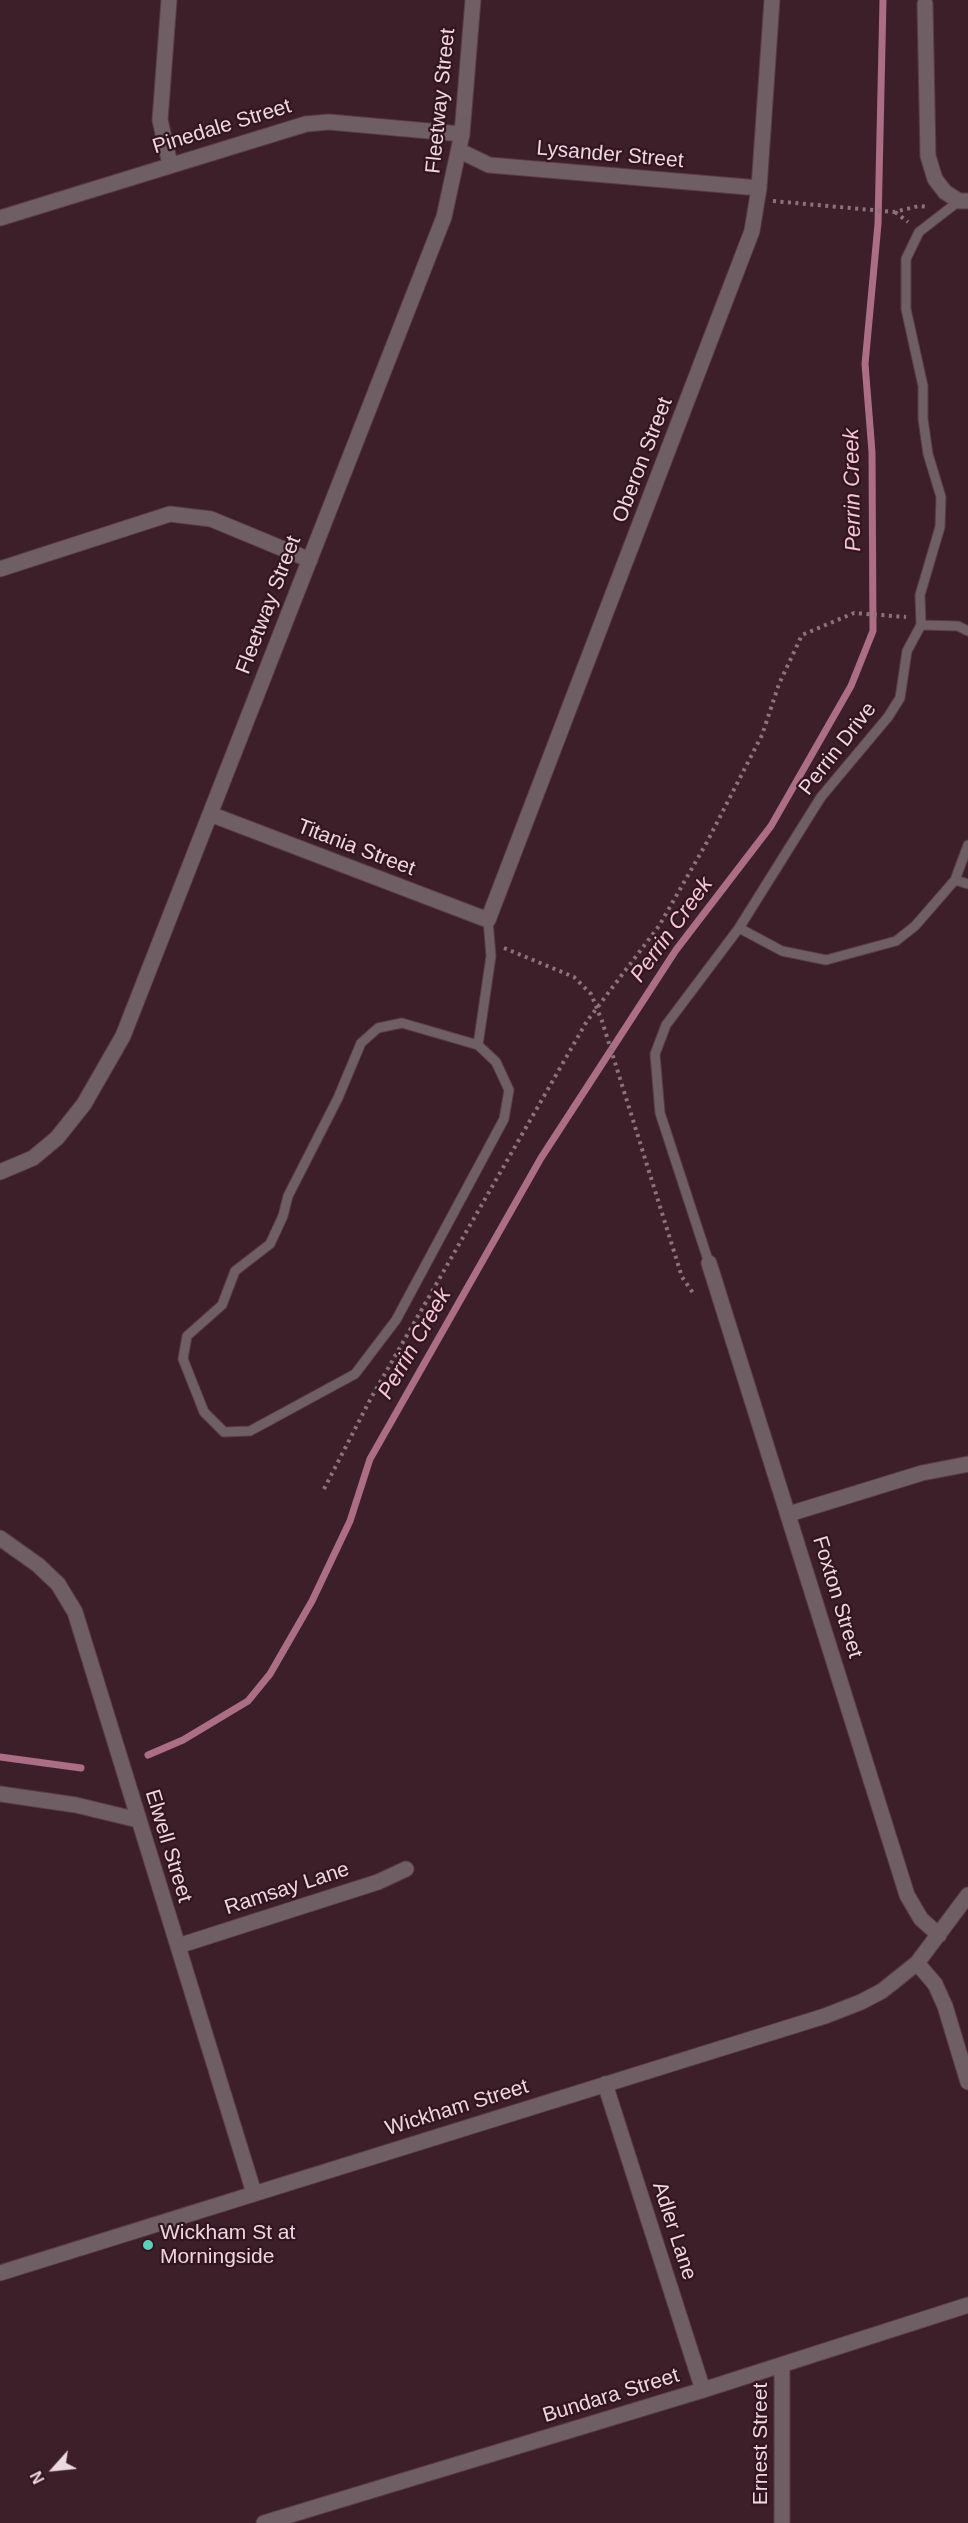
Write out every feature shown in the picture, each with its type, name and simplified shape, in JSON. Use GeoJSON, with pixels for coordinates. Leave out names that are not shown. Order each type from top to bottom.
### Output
{"type":"FeatureCollection","features":[{"type":"Feature","properties":{"kind":"street"},"geometry":{"type":"LineString","coordinates":[[169,0],[160,120],[170,164]]}},
{"type":"Feature","properties":{"kind":"street","name":"Fleetway Street"},"geometry":{"type":"LineString","coordinates":[[0,1172],[33,1158],[57,1138],[84,1104],[123,1036],[444,217],[460,151],[473,0]]}},
{"type":"Feature","properties":{"kind":"street","name":"Oberon Street"},"geometry":{"type":"LineString","coordinates":[[488,921],[752,231],[759,188],[772,0]]}},
{"type":"Feature","properties":{"kind":"street"},"geometry":{"type":"LineString","coordinates":[[925,2],[928,156],[935,179],[945,192],[963,201]]}},
{"type":"Feature","properties":{"kind":"street","name":"Pinedale Street"},"geometry":{"type":"LineString","coordinates":[[0,218],[306,124],[329,122],[462,134]]}},
{"type":"Feature","properties":{"kind":"street","name":"Lysander Street"},"geometry":{"type":"LineString","coordinates":[[460,151],[489,165],[759,188]]}},
{"type":"Feature","properties":{"kind":"street"},"geometry":{"type":"LineString","coordinates":[[0,569],[170,514],[211,519],[309,560]]}},
{"type":"Feature","properties":{"kind":"street","name":"Titania Street"},"geometry":{"type":"LineString","coordinates":[[210,814],[488,921]]}},
{"type":"Feature","properties":{"kind":"street","name":"Foxton Street"},"geometry":{"type":"LineString","coordinates":[[709,1263],[907,1895],[921,1919],[939,1935]]}},
{"type":"Feature","properties":{"kind":"street"},"geometry":{"type":"LineString","coordinates":[[789,1514],[922,1473],[968,1464]]}},
{"type":"Feature","properties":{"kind":"street","name":"Elwell Street"},"geometry":{"type":"LineString","coordinates":[[0,1538],[38,1564],[58,1584],[75,1612],[254,2193]]}},
{"type":"Feature","properties":{"kind":"street"},"geometry":{"type":"LineString","coordinates":[[0,1794],[76,1805],[138,1820]]}},
{"type":"Feature","properties":{"kind":"street","name":"Ramsay Lane"},"geometry":{"type":"LineString","coordinates":[[178,1946],[378,1882],[406,1869]]}},
{"type":"Feature","properties":{"kind":"street","name":"Wickham Street"},"geometry":{"type":"LineString","coordinates":[[0,2273],[861,2002],[882,1991],[917,1963],[968,1895]]}},
{"type":"Feature","properties":{"kind":"street"},"geometry":{"type":"LineString","coordinates":[[917,1963],[935,1984],[945,2006],[968,2082]]}},
{"type":"Feature","properties":{"kind":"street","name":"Adler Lane"},"geometry":{"type":"LineString","coordinates":[[605,2084],[703,2390]]}},
{"type":"Feature","properties":{"kind":"street","name":"Bundara Street"},"geometry":{"type":"LineString","coordinates":[[264,2523],[703,2390],[968,2305]]}},
{"type":"Feature","properties":{"kind":"street","name":"Ernest Street"},"geometry":{"type":"LineString","coordinates":[[782,2365],[782,2523]]}},
{"type":"Feature","properties":{"kind":"lane","name":"Perrin Drive"},"geometry":{"type":"LineString","coordinates":[[709,1263],[660,1113],[655,1054],[666,1025],[739,928],[822,797],[888,717],[900,698],[907,651],[921,625],[920,595],[940,527],[940,497],[928,454],[923,419],[923,386],[906,309],[906,259],[919,232],[963,201]]}},
{"type":"Feature","properties":{"kind":"lane"},"geometry":{"type":"LineString","coordinates":[[921,625],[958,626],[968,631]]}},
{"type":"Feature","properties":{"kind":"lane"},"geometry":{"type":"LineString","coordinates":[[739,928],[782,951],[826,960],[896,941],[915,926],[955,880],[964,850],[968,846]]}},
{"type":"Feature","properties":{"kind":"lane"},"geometry":{"type":"LineString","coordinates":[[955,880],[968,884]]}},
{"type":"Feature","properties":{"kind":"lane"},"geometry":{"type":"LineString","coordinates":[[478,1045],[491,956],[488,921]]}},
{"type":"Feature","properties":{"kind":"lane"},"geometry":{"type":"LineString","coordinates":[[402,1023],[478,1045],[496,1062],[509,1090],[504,1119],[396,1320],[355,1374],[325,1393],[278,1413],[250,1431],[224,1432],[204,1412],[183,1359],[187,1336],[222,1305],[235,1271],[270,1244],[283,1216],[288,1196],[338,1098],[361,1043],[378,1028],[402,1023]]}},
{"type":"Feature","properties":{"kind":"path"},"geometry":{"type":"LineString","coordinates":[[759,188],[772,201],[894,212],[919,206],[929,207]]}},
{"type":"Feature","properties":{"kind":"path"},"geometry":{"type":"LineString","coordinates":[[324,1489],[370,1398],[597,1007],[659,926],[707,842],[762,735],[779,684],[802,635],[854,613],[906,619]]}},
{"type":"Feature","properties":{"kind":"path"},"geometry":{"type":"LineString","coordinates":[[490,941],[574,977],[587,989],[602,1021],[682,1277],[693,1293]]}},
{"type":"Feature","properties":{"kind":"waterway","name":"Perrin Creek"},"geometry":{"type":"LineString","coordinates":[[148,1755],[183,1740],[248,1701],[270,1674],[312,1601],[350,1521],[370,1459],[541,1158],[676,950],[771,826],[851,686],[873,631],[872,452],[865,364],[878,224],[883,0]]}},
{"type":"Feature","properties":{"kind":"waterway","name":"Perrin Creek"},"geometry":{"type":"LineString","coordinates":[[0,1757],[81,1768]]}},
{"type":"Feature","properties":{"kind":"place","name":"Wickham St at Morningside"},"geometry":{"type":"Point","coordinates":[148,2245]}}]}
